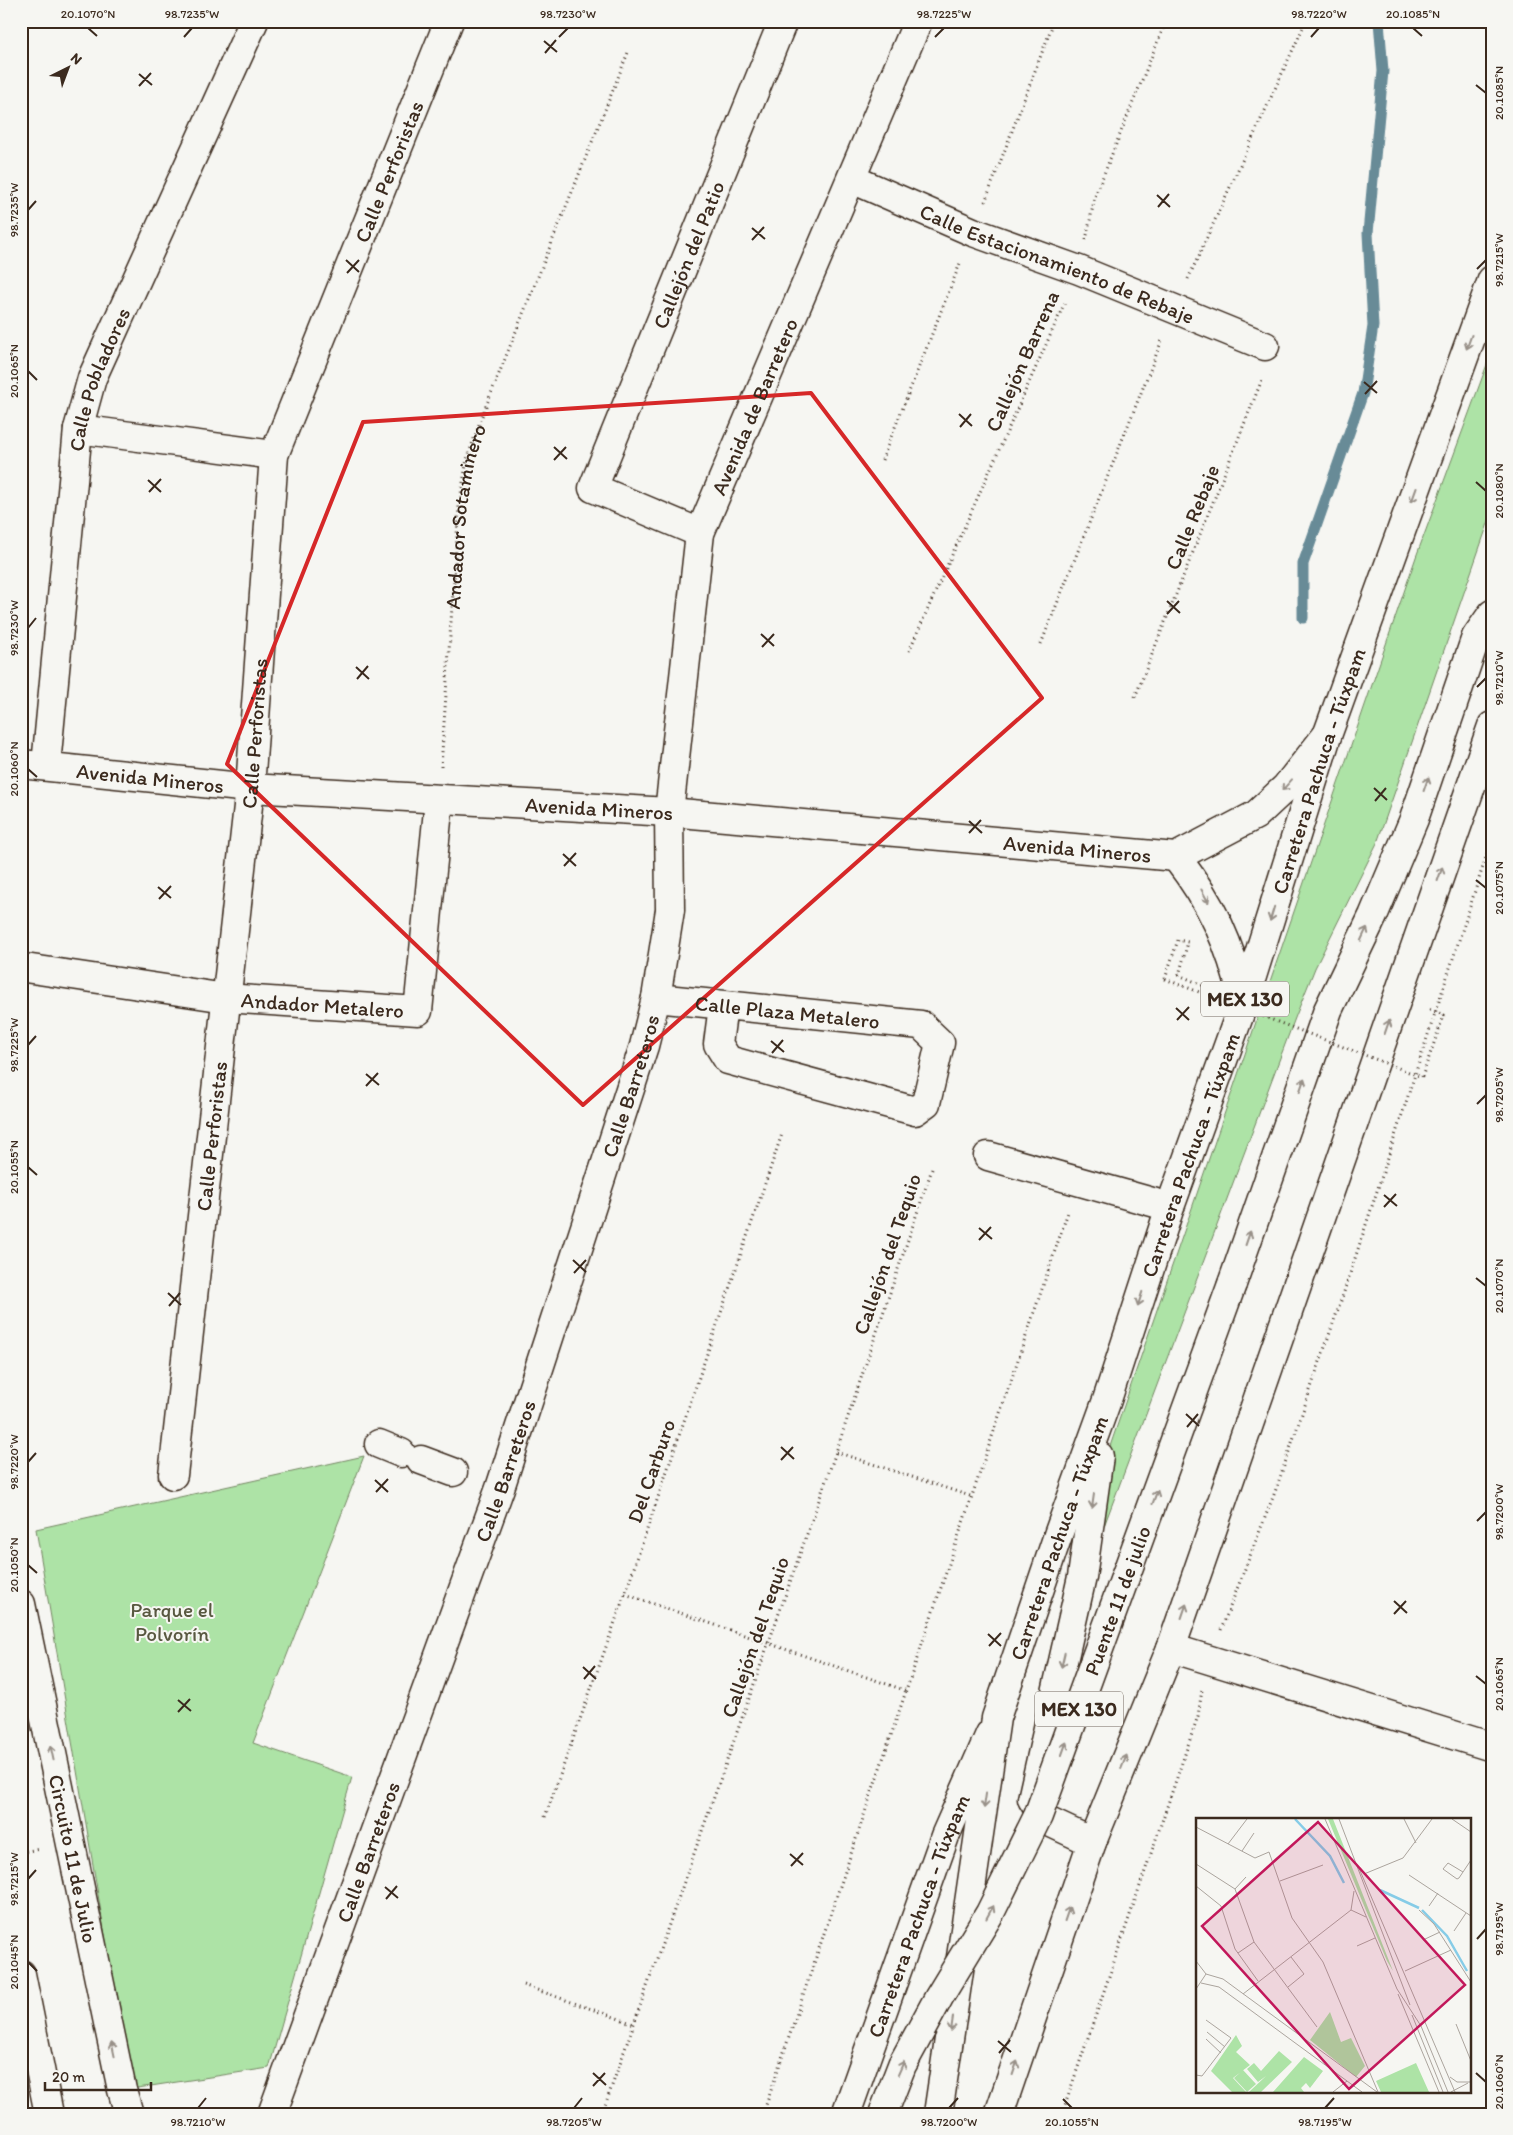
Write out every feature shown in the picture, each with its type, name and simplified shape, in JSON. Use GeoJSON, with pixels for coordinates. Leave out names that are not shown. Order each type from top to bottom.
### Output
{"type":"FeatureCollection","features":[{"type":"Feature","properties":{"kind":"street","name":"Calle Pobladores"},"geometry":{"type":"LineString","coordinates":[[34,764],[78,429],[92,378],[254,21]]}},
{"type":"Feature","properties":{"kind":"street","name":"Calle Perforistas"},"geometry":{"type":"LineString","coordinates":[[173,1476],[250,788],[274,455],[449,21]]}},
{"type":"Feature","properties":{"kind":"street","name":"Callejón del Patio"},"geometry":{"type":"LineString","coordinates":[[700,533],[593,488],[784,21]]}},
{"type":"Feature","properties":{"kind":"street","name":"Avenida de Barretero"},"geometry":{"type":"LineString","coordinates":[[669,812],[700,533],[852,180],[918,21]]}},
{"type":"Feature","properties":{"kind":"street","name":"Calle Estacionamiento de Rebaje"},"geometry":{"type":"LineString","coordinates":[[852,180],[973,232],[1079,270],[1265,346]]}},
{"type":"Feature","properties":{"kind":"street","name":"Carretera Pachuca - Túxpam"},"geometry":{"type":"LineString","coordinates":[[846,2114],[945,1836],[996,1718],[1059,1532],[1107,1400],[1170,1207],[1244,1002],[1328,733],[1492,280]]}},
{"type":"Feature","properties":{"kind":"street"},"geometry":{"type":"LineString","coordinates":[[78,429],[274,455]]}},
{"type":"Feature","properties":{"kind":"street","name":"Puente 11 de julio"},"geometry":{"type":"LineString","coordinates":[[883,2114],[902,2065],[939,1997],[990,1913],[1038,1816],[1232,1284],[1328,1010],[1372,916],[1414,819],[1476,637],[1492,614]]}},
{"type":"Feature","properties":{"kind":"street","name":"MEX 130"},"geometry":{"type":"LineString","coordinates":[[999,2114],[1092,1842],[1171,1648],[1492,726]]}},
{"type":"Feature","properties":{"kind":"street","name":"Avenida Mineros"},"geometry":{"type":"LineString","coordinates":[[34,764],[250,788],[669,812],[1176,857],[1256,815],[1286,787],[1328,733]]}},
{"type":"Feature","properties":{"kind":"street","name":"Andador Metalero"},"geometry":{"type":"LineString","coordinates":[[25,968],[226,998],[418,1011],[439,800]]}},
{"type":"Feature","properties":{"kind":"street","name":"Calle Barreteros"},"geometry":{"type":"LineString","coordinates":[[272,2114],[477,1480],[644,1046],[656,998],[670,910],[669,812]]}},
{"type":"Feature","properties":{"kind":"street","name":"Avenida Mineros"},"geometry":{"type":"LineString","coordinates":[[1176,857],[1200,889],[1220,925],[1235,963],[1244,1002]]}},
{"type":"Feature","properties":{"kind":"street","name":"Calle Plaza Metalero"},"geometry":{"type":"LineString","coordinates":[[656,998],[921,1025],[940,1043],[926,1103],[915,1111],[728,1060],[718,1044],[722,1006]]}},
{"type":"Feature","properties":{"kind":"street"},"geometry":{"type":"LineString","coordinates":[[988,1156],[1170,1207]]}},
{"type":"Feature","properties":{"kind":"street"},"geometry":{"type":"LineString","coordinates":[[1092,1842],[1045,1820],[1032,1799],[1082,1577],[1107,1400]]}},
{"type":"Feature","properties":{"kind":"street"},"geometry":{"type":"LineString","coordinates":[[400,1452],[477,1480]]}},
{"type":"Feature","properties":{"kind":"street","name":"Circuito 11 de Julio"},"geometry":{"type":"LineString","coordinates":[[21,1604],[122,2090],[129,2114]]}},
{"type":"Feature","properties":{"kind":"street"},"geometry":{"type":"LineString","coordinates":[[1171,1648],[1492,1747]]}},
{"type":"Feature","properties":{"kind":"street","name":"Carretera Pachuca - Túxpam"},"geometry":{"type":"LineString","coordinates":[[938,2114],[996,1718]]}},
{"type":"Feature","properties":{"kind":"street"},"geometry":{"type":"LineString","coordinates":[[21,1974],[30,2062],[49,2114]]}},
{"type":"Feature","properties":{"kind":"path","name":"Callejón Barrena"},"geometry":{"type":"LineString","coordinates":[[908,651],[1079,270],[1095,196],[1166,21]]}},
{"type":"Feature","properties":{"kind":"path","name":"Andador Sotaminero"},"geometry":{"type":"LineString","coordinates":[[439,800],[459,506],[467,460],[482,416],[629,50]]}},
{"type":"Feature","properties":{"kind":"path","name":"Calle Rebaje"},"geometry":{"type":"LineString","coordinates":[[1135,697],[1262,383],[1265,346]]}},
{"type":"Feature","properties":{"kind":"path"},"geometry":{"type":"LineString","coordinates":[[1062,2114],[1198,1716],[1207,1659],[1227,1618],[1282,1474],[1345,1289],[1492,839]]}},
{"type":"Feature","properties":{"kind":"path"},"geometry":{"type":"LineString","coordinates":[[1179,975],[1188,942],[1178,940],[1165,979],[1422,1077],[1444,1015]]}},
{"type":"Feature","properties":{"kind":"path","name":"Del Carburo"},"geometry":{"type":"LineString","coordinates":[[544,1817],[625,1594],[782,1134]]}},
{"type":"Feature","properties":{"kind":"path","name":"Callejón del Tequio"},"geometry":{"type":"LineString","coordinates":[[602,2114],[836,1452],[932,1169]]}},
{"type":"Feature","properties":{"kind":"path"},"geometry":{"type":"LineString","coordinates":[[763,2114],[974,1497],[1079,1181]]}},
{"type":"Feature","properties":{"kind":"path"},"geometry":{"type":"LineString","coordinates":[[836,1452],[974,1497]]}},
{"type":"Feature","properties":{"kind":"path"},"geometry":{"type":"LineString","coordinates":[[625,1594],[907,1691]]}},
{"type":"Feature","properties":{"kind":"path"},"geometry":{"type":"LineString","coordinates":[[522,1985],[634,2024]]}},
{"type":"Feature","properties":{"kind":"highlighted area"},"geometry":{"type":"Polygon","coordinates":[[[811,393],[1042,698],[583,1105],[227,764],[363,422],[811,393]]]}},
{"type":"Feature","properties":{"kind":"green space"},"geometry":{"type":"Polygon","coordinates":[[[1492,351],[1492,512],[1377,843],[1315,968],[1295,1018],[1089,1566],[1106,1458],[1416,557],[1492,351]]]}},
{"type":"Feature","properties":{"kind":"green space","name":"Parque el Polvorín"},"geometry":{"type":"Polygon","coordinates":[[[364,1456],[253,1743],[352,1777],[269,2068],[131,2089],[36,1529],[364,1456]]]}},
{"type":"Feature","properties":{"kind":"waterway"},"geometry":{"type":"LineString","coordinates":[[1303,618],[1303,564],[1363,393],[1373,326],[1368,233],[1383,71],[1379,21]]}}]}
